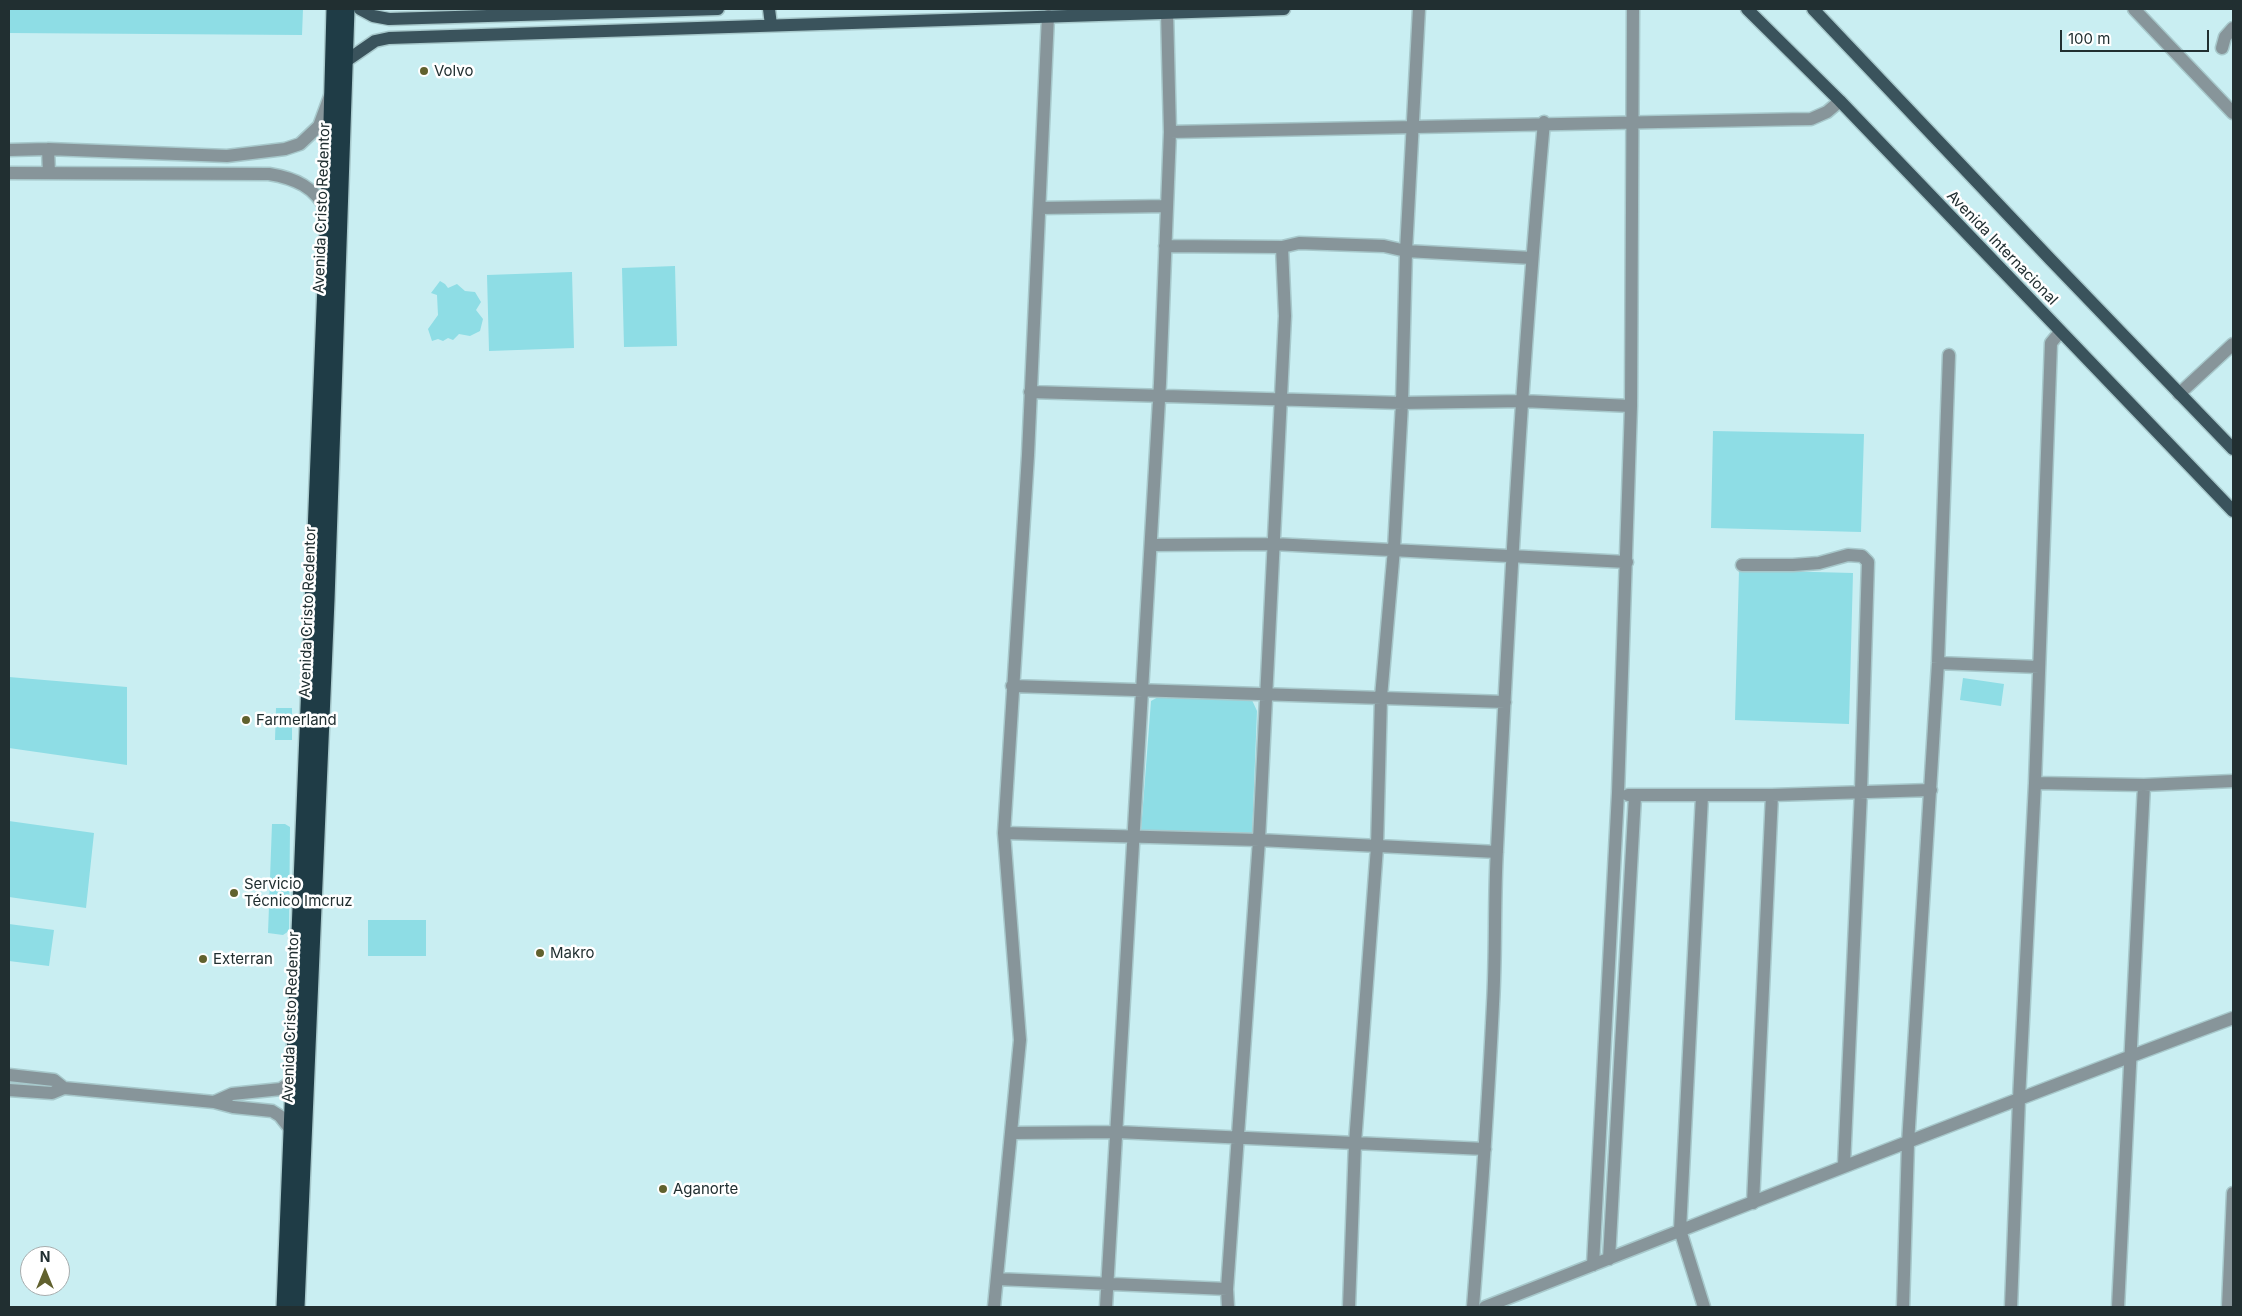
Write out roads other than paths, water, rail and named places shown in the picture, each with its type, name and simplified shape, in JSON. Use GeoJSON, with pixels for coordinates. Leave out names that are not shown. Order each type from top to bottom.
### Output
{"type":"FeatureCollection","features":[{"type":"Feature","properties":{"kind":"highway","name":"Avenida Cristo Redentor"},"geometry":{"type":"LineString","coordinates":[[284,1307],[334,9]]}},
{"type":"Feature","properties":{"kind":"highway","name":"Avenida Cristo Redentor"},"geometry":{"type":"LineString","coordinates":[[297,1307],[327,600],[347,9]]}},
{"type":"Feature","properties":{"kind":"main road"},"geometry":{"type":"LineString","coordinates":[[360,9],[373,16],[389,19],[718,9]]}},
{"type":"Feature","properties":{"kind":"main road"},"geometry":{"type":"LineString","coordinates":[[769,9],[771,25]]}},
{"type":"Feature","properties":{"kind":"main road"},"geometry":{"type":"LineString","coordinates":[[346,61],[375,42],[389,38],[1048,16],[1065,12],[1284,9]]}},
{"type":"Feature","properties":{"kind":"main road","name":"Avenida Internacional"},"geometry":{"type":"LineString","coordinates":[[1747,9],[1840,101],[2233,511]]}},
{"type":"Feature","properties":{"kind":"main road","name":"Avenida Internacional"},"geometry":{"type":"LineString","coordinates":[[1813,9],[2233,449]]}},
{"type":"Feature","properties":{"kind":"main road"},"geometry":{"type":"LineString","coordinates":[[389,19],[389,38]]}},
{"type":"Feature","properties":{"kind":"street"},"geometry":{"type":"LineString","coordinates":[[1349,1307],[1356,1143],[1377,847],[1382,697],[1394,549],[1402,403],[1406,251],[1419,9]]}},
{"type":"Feature","properties":{"kind":"street"},"geometry":{"type":"LineString","coordinates":[[1593,1265],[1618,793],[1627,562],[1631,406],[1633,9]]}},
{"type":"Feature","properties":{"kind":"street"},"geometry":{"type":"LineString","coordinates":[[2134,9],[2233,112]]}},
{"type":"Feature","properties":{"kind":"street"},"geometry":{"type":"LineString","coordinates":[[1106,1307],[1135,836],[1141,689],[1159,395],[1170,132],[1167,12]]}},
{"type":"Feature","properties":{"kind":"street"},"geometry":{"type":"LineString","coordinates":[[994,1307],[1020,1040],[1004,833],[1028,455],[1048,16]]}},
{"type":"Feature","properties":{"kind":"street"},"geometry":{"type":"LineString","coordinates":[[2222,48],[2224,37],[2233,28]]}},
{"type":"Feature","properties":{"kind":"street"},"geometry":{"type":"LineString","coordinates":[[9,150],[48,149],[240,156],[285,149],[300,144],[319,126],[331,94]]}},
{"type":"Feature","properties":{"kind":"street"},"geometry":{"type":"LineString","coordinates":[[1170,132],[1544,122],[1811,119],[1827,112],[1840,101]]}},
{"type":"Feature","properties":{"kind":"street"},"geometry":{"type":"LineString","coordinates":[[1473,1307],[1485,1149],[1493,1000],[1496,852],[1506,702],[1512,556],[1532,258],[1544,122]]}},
{"type":"Feature","properties":{"kind":"street"},"geometry":{"type":"LineString","coordinates":[[48,149],[48,173]]}},
{"type":"Feature","properties":{"kind":"street"},"geometry":{"type":"LineString","coordinates":[[209,156],[216,164],[210,173]]}},
{"type":"Feature","properties":{"kind":"street"},"geometry":{"type":"LineString","coordinates":[[240,156],[230,163],[242,174]]}},
{"type":"Feature","properties":{"kind":"street"},"geometry":{"type":"LineString","coordinates":[[9,173],[269,174],[292,179],[313,192],[327,212]]}},
{"type":"Feature","properties":{"kind":"street"},"geometry":{"type":"LineString","coordinates":[[1040,208],[1167,206]]}},
{"type":"Feature","properties":{"kind":"street"},"geometry":{"type":"LineString","coordinates":[[1165,246],[1282,247],[1299,243],[1384,246],[1406,251],[1532,258]]}},
{"type":"Feature","properties":{"kind":"street"},"geometry":{"type":"LineString","coordinates":[[1228,1307],[1227,1289],[1237,1138],[1259,840],[1265,695],[1282,400],[1285,316],[1282,247]]}},
{"type":"Feature","properties":{"kind":"street"},"geometry":{"type":"LineString","coordinates":[[2011,1307],[2019,1099],[2035,783],[2051,342],[2060,332]]}},
{"type":"Feature","properties":{"kind":"street"},"geometry":{"type":"LineString","coordinates":[[2179,394],[2233,344]]}},
{"type":"Feature","properties":{"kind":"street"},"geometry":{"type":"LineString","coordinates":[[1903,1307],[1908,1143],[1938,663],[1948,355]]}},
{"type":"Feature","properties":{"kind":"street"},"geometry":{"type":"LineString","coordinates":[[1030,392],[1402,403],[1522,401],[1631,406]]}},
{"type":"Feature","properties":{"kind":"street"},"geometry":{"type":"LineString","coordinates":[[1151,545],[1273,544],[1627,562]]}},
{"type":"Feature","properties":{"kind":"street"},"geometry":{"type":"LineString","coordinates":[[1742,565],[1819,563],[1848,555],[1862,556],[1868,562],[1861,791],[1844,1165]]}},
{"type":"Feature","properties":{"kind":"street"},"geometry":{"type":"LineString","coordinates":[[1938,663],[2039,667]]}},
{"type":"Feature","properties":{"kind":"street"},"geometry":{"type":"LineString","coordinates":[[1012,686],[1506,702]]}},
{"type":"Feature","properties":{"kind":"street"},"geometry":{"type":"LineString","coordinates":[[2035,783],[2144,784],[2233,781]]}},
{"type":"Feature","properties":{"kind":"street"},"geometry":{"type":"LineString","coordinates":[[2118,1307],[2144,784]]}},
{"type":"Feature","properties":{"kind":"street"},"geometry":{"type":"LineString","coordinates":[[1618,793],[1635,796],[1702,796],[1931,790]]}},
{"type":"Feature","properties":{"kind":"street"},"geometry":{"type":"LineString","coordinates":[[1753,1203],[1772,795]]}},
{"type":"Feature","properties":{"kind":"street"},"geometry":{"type":"LineString","coordinates":[[1609,1259],[1635,796]]}},
{"type":"Feature","properties":{"kind":"street"},"geometry":{"type":"LineString","coordinates":[[1702,796],[1680,1230],[1704,1307]]}},
{"type":"Feature","properties":{"kind":"street"},"geometry":{"type":"LineString","coordinates":[[1004,833],[1259,840],[1496,852]]}},
{"type":"Feature","properties":{"kind":"street"},"geometry":{"type":"LineString","coordinates":[[1485,1307],[1753,1203],[1844,1165],[1908,1143],[2233,1018]]}},
{"type":"Feature","properties":{"kind":"street"},"geometry":{"type":"LineString","coordinates":[[9,1075],[54,1080],[64,1088]]}},
{"type":"Feature","properties":{"kind":"street"},"geometry":{"type":"LineString","coordinates":[[214,1102],[232,1094],[281,1089],[294,1080]]}},
{"type":"Feature","properties":{"kind":"street"},"geometry":{"type":"LineString","coordinates":[[9,1090],[52,1093],[64,1088],[214,1102],[233,1107],[272,1111],[280,1116],[291,1130]]}},
{"type":"Feature","properties":{"kind":"street"},"geometry":{"type":"LineString","coordinates":[[1012,1133],[1117,1132],[1485,1149]]}},
{"type":"Feature","properties":{"kind":"street"},"geometry":{"type":"LineString","coordinates":[[2228,1307],[2233,1193]]}},
{"type":"Feature","properties":{"kind":"street"},"geometry":{"type":"LineString","coordinates":[[997,1280],[1227,1289]]}},
{"type":"Feature","properties":{"kind":"place","name":"Volvo"},"geometry":{"type":"Point","coordinates":[424,71]}},
{"type":"Feature","properties":{"kind":"place","name":"Farmerland"},"geometry":{"type":"Point","coordinates":[246,720]}},
{"type":"Feature","properties":{"kind":"place","name":"Servicio Técnico Imcruz"},"geometry":{"type":"Point","coordinates":[234,893]}},
{"type":"Feature","properties":{"kind":"place","name":"Makro"},"geometry":{"type":"Point","coordinates":[540,953]}},
{"type":"Feature","properties":{"kind":"place","name":"Exterran"},"geometry":{"type":"Point","coordinates":[203,959]}},
{"type":"Feature","properties":{"kind":"place","name":"Aganorte"},"geometry":{"type":"Point","coordinates":[663,1189]}}]}
